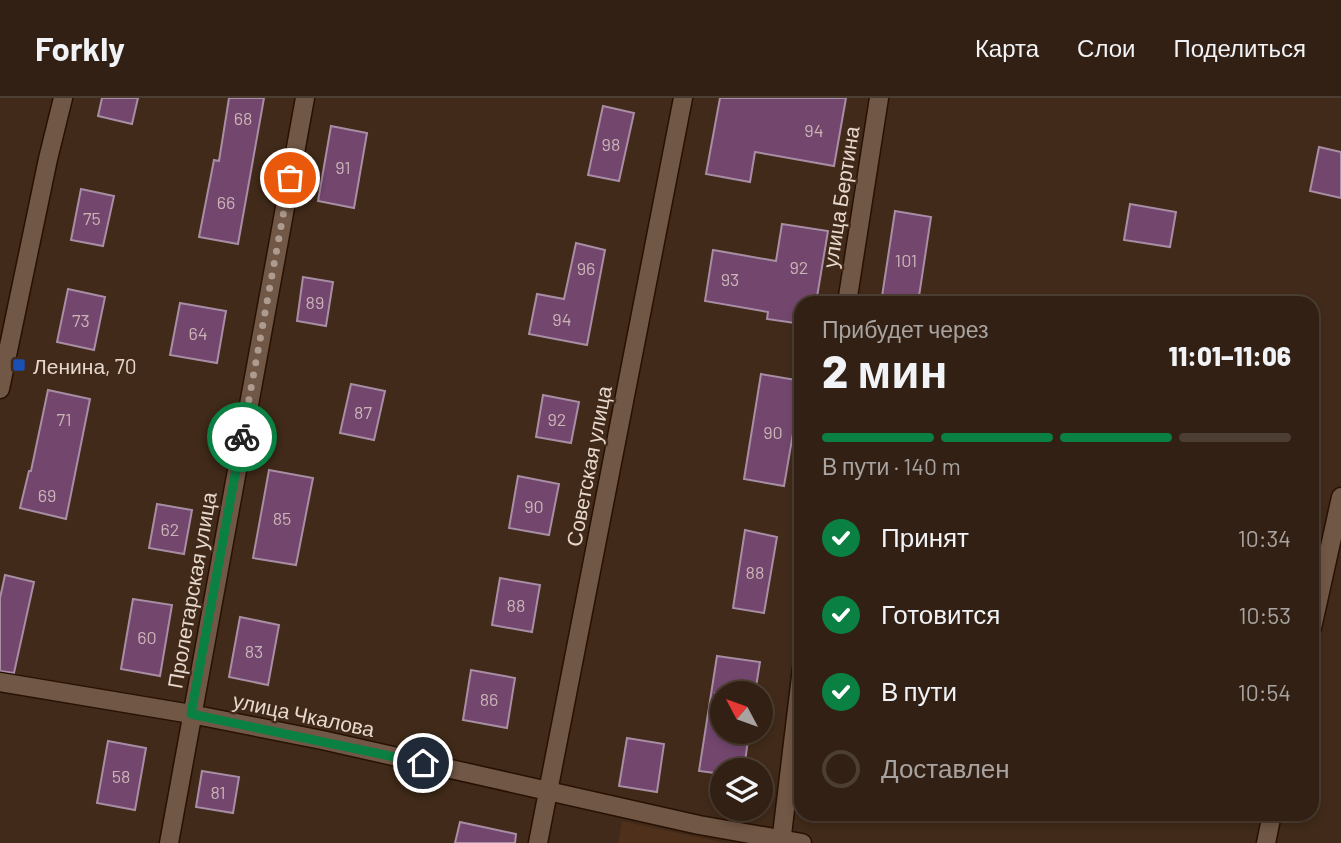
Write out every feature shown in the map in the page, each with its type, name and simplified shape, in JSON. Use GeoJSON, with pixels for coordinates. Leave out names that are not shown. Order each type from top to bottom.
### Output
{"type":"FeatureCollection","features":[{"type":"Feature","properties":{"kind":"street"},"geometry":{"type":"LineString","coordinates":[[0,389],[63,98]]}},
{"type":"Feature","properties":{"kind":"street","name":"Пролетарская улица"},"geometry":{"type":"LineString","coordinates":[[169,843],[304,98]]}},
{"type":"Feature","properties":{"kind":"street","name":"Советская улица"},"geometry":{"type":"LineString","coordinates":[[538,843],[683,98]]}},
{"type":"Feature","properties":{"kind":"street","name":"улица Бертина"},"geometry":{"type":"LineString","coordinates":[[847,296],[879,98]]}},
{"type":"Feature","properties":{"kind":"street"},"geometry":{"type":"LineString","coordinates":[[1319,596],[1341,497]]}},
{"type":"Feature","properties":{"kind":"street","name":"улица Чкалова"},"geometry":{"type":"LineString","coordinates":[[0,682],[191,714],[323,740],[699,825],[802,843]]}},
{"type":"Feature","properties":{"kind":"street"},"geometry":{"type":"LineString","coordinates":[[781,840],[794,734]]}},
{"type":"Feature","properties":{"kind":"street"},"geometry":{"type":"LineString","coordinates":[[1266,843],[1271,821]]}},
{"type":"Feature","properties":{"kind":"shaded area"},"geometry":{"type":"Polygon","coordinates":[[[622,821],[725,843],[618,843],[622,821]]]}},
{"type":"Feature","properties":{"kind":"building"},"geometry":{"type":"Polygon","coordinates":[[[102,98],[138,98],[132,124],[98,116],[102,98]]]}},
{"type":"Feature","properties":{"kind":"building"},"geometry":{"type":"Polygon","coordinates":[[[229,98],[264,98],[238,244],[199,237],[214,160],[219,161],[229,98]]]}},
{"type":"Feature","properties":{"kind":"building"},"geometry":{"type":"Polygon","coordinates":[[[720,98],[846,98],[834,166],[755,152],[750,182],[706,174],[720,98]]]}},
{"type":"Feature","properties":{"kind":"building"},"geometry":{"type":"Polygon","coordinates":[[[603,106],[634,113],[619,181],[588,175],[603,106]]]}},
{"type":"Feature","properties":{"kind":"building"},"geometry":{"type":"Polygon","coordinates":[[[331,126],[367,133],[354,208],[318,201],[331,126]]]}},
{"type":"Feature","properties":{"kind":"building"},"geometry":{"type":"Polygon","coordinates":[[[1319,147],[1341,152],[1341,198],[1310,191],[1319,147]]]}},
{"type":"Feature","properties":{"kind":"building"},"geometry":{"type":"Polygon","coordinates":[[[81,189],[114,196],[103,246],[71,240],[81,189]]]}},
{"type":"Feature","properties":{"kind":"building"},"geometry":{"type":"Polygon","coordinates":[[[1130,204],[1176,212],[1170,247],[1124,240],[1130,204]]]}},
{"type":"Feature","properties":{"kind":"building"},"geometry":{"type":"Polygon","coordinates":[[[895,211],[931,217],[919,296],[882,296],[895,211]]]}},
{"type":"Feature","properties":{"kind":"building"},"geometry":{"type":"Polygon","coordinates":[[[782,224],[828,231],[817,296],[794,296],[794,323],[767,319],[768,312],[705,301],[713,250],[776,261],[782,224]]]}},
{"type":"Feature","properties":{"kind":"building"},"geometry":{"type":"Polygon","coordinates":[[[576,243],[605,250],[587,345],[529,334],[537,294],[564,299],[576,243]]]}},
{"type":"Feature","properties":{"kind":"building"},"geometry":{"type":"Polygon","coordinates":[[[303,277],[333,282],[326,326],[297,321],[303,277]]]}},
{"type":"Feature","properties":{"kind":"building"},"geometry":{"type":"Polygon","coordinates":[[[68,289],[105,297],[94,350],[57,342],[68,289]]]}},
{"type":"Feature","properties":{"kind":"building"},"geometry":{"type":"Polygon","coordinates":[[[180,303],[226,311],[217,363],[170,355],[180,303]]]}},
{"type":"Feature","properties":{"kind":"building"},"geometry":{"type":"Polygon","coordinates":[[[761,374],[794,380],[794,428],[784,486],[744,479],[761,374]]]}},
{"type":"Feature","properties":{"kind":"building"},"geometry":{"type":"Polygon","coordinates":[[[351,384],[385,391],[374,440],[340,433],[351,384]]]}},
{"type":"Feature","properties":{"kind":"building"},"geometry":{"type":"Polygon","coordinates":[[[48,390],[90,399],[66,519],[20,508],[31,471],[48,390]]]}},
{"type":"Feature","properties":{"kind":"building"},"geometry":{"type":"Polygon","coordinates":[[[543,395],[579,402],[571,443],[536,437],[543,395]]]}},
{"type":"Feature","properties":{"kind":"building"},"geometry":{"type":"Polygon","coordinates":[[[269,470],[313,478],[296,565],[253,558],[269,470]]]}},
{"type":"Feature","properties":{"kind":"building"},"geometry":{"type":"Polygon","coordinates":[[[518,476],[559,484],[549,535],[509,528],[518,476]]]}},
{"type":"Feature","properties":{"kind":"building"},"geometry":{"type":"Polygon","coordinates":[[[157,504],[192,510],[184,554],[149,548],[157,504]]]}},
{"type":"Feature","properties":{"kind":"building"},"geometry":{"type":"Polygon","coordinates":[[[745,530],[777,537],[764,613],[733,608],[745,530]]]}},
{"type":"Feature","properties":{"kind":"building"},"geometry":{"type":"Polygon","coordinates":[[[5,575],[34,582],[14,673],[0,671],[0,598],[5,575]]]}},
{"type":"Feature","properties":{"kind":"building"},"geometry":{"type":"Polygon","coordinates":[[[500,578],[540,585],[532,632],[492,625],[500,578]]]}},
{"type":"Feature","properties":{"kind":"building"},"geometry":{"type":"Polygon","coordinates":[[[133,599],[172,605],[160,676],[121,669],[133,599]]]}},
{"type":"Feature","properties":{"kind":"building"},"geometry":{"type":"Polygon","coordinates":[[[240,617],[279,625],[268,685],[229,677],[240,617]]]}},
{"type":"Feature","properties":{"kind":"building"},"geometry":{"type":"Polygon","coordinates":[[[717,656],[760,662],[757,681],[713,681],[717,656]]]}},
{"type":"Feature","properties":{"kind":"building"},"geometry":{"type":"Polygon","coordinates":[[[471,670],[515,678],[507,728],[463,720],[471,670]]]}},
{"type":"Feature","properties":{"kind":"building"},"geometry":{"type":"Polygon","coordinates":[[[710,701],[710,744],[747,744],[746,758],[710,758],[710,772],[699,771],[710,701]]]}},
{"type":"Feature","properties":{"kind":"building"},"geometry":{"type":"Polygon","coordinates":[[[627,738],[664,744],[657,792],[619,786],[627,738]]]}},
{"type":"Feature","properties":{"kind":"building"},"geometry":{"type":"Polygon","coordinates":[[[108,741],[146,748],[135,810],[97,803],[108,741]]]}},
{"type":"Feature","properties":{"kind":"building"},"geometry":{"type":"Polygon","coordinates":[[[202,771],[239,777],[233,813],[196,807],[202,771]]]}},
{"type":"Feature","properties":{"kind":"building"},"geometry":{"type":"Polygon","coordinates":[[[460,822],[516,834],[515,843],[455,843],[460,822]]]}},
{"type":"Feature","properties":{"kind":"way so far"},"geometry":{"type":"LineString","coordinates":[[242,437],[290,178]]}},
{"type":"Feature","properties":{"kind":"place","name":"Ленина, 70"},"geometry":{"type":"Point","coordinates":[19,365]}},
{"type":"Feature","properties":{"kind":"route"},"geometry":{"type":"LineString","coordinates":[[242,437],[191,714],[423,763]]}}]}
